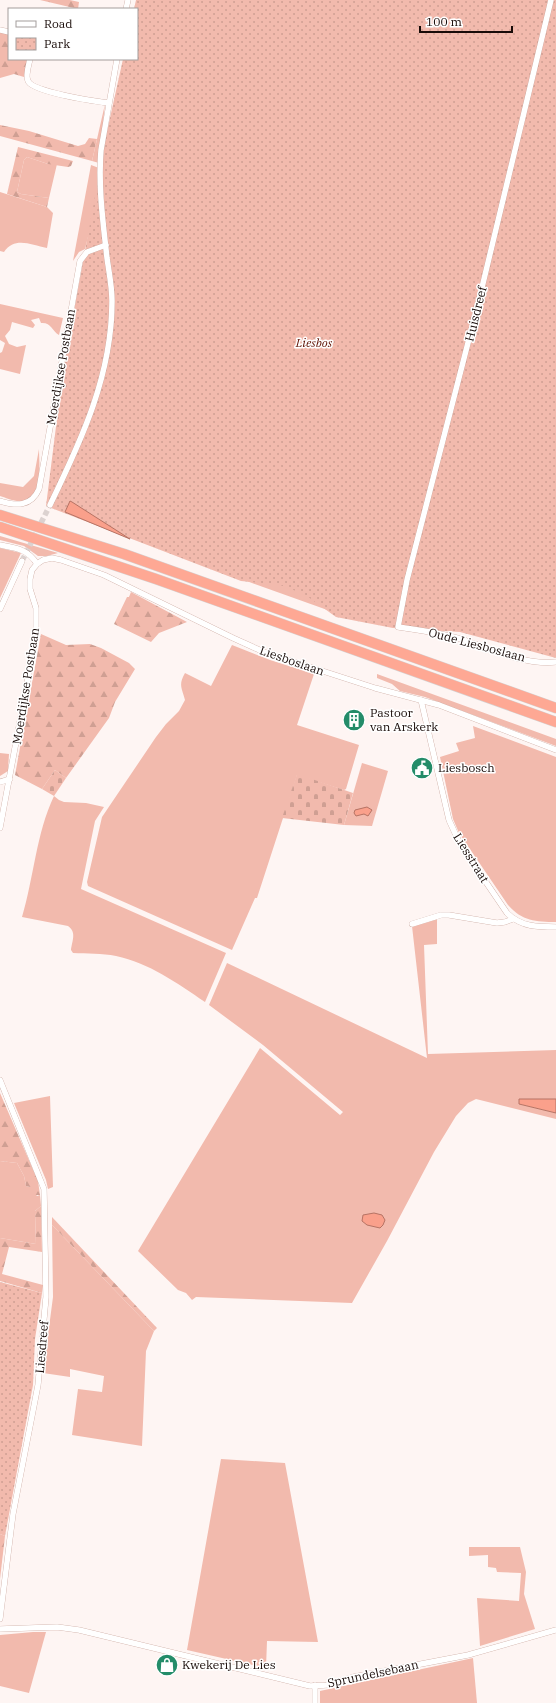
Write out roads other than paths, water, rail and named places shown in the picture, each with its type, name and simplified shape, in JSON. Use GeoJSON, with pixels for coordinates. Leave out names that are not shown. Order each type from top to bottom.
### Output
{"type":"FeatureCollection","features":[{"type":"Feature","properties":{"kind":"highway"},"geometry":{"type":"LineString","coordinates":[[0,515],[124,554],[556,708]]}},
{"type":"Feature","properties":{"kind":"highway"},"geometry":{"type":"LineString","coordinates":[[0,527],[156,579],[556,722]]}},
{"type":"Feature","properties":{"kind":"street","name":"Huisdreef"},"geometry":{"type":"LineString","coordinates":[[398,627],[407,580],[478,308],[551,0]]}},
{"type":"Feature","properties":{"kind":"street"},"geometry":{"type":"LineString","coordinates":[[30,60],[27,78],[32,85],[48,91],[108,103]]}},
{"type":"Feature","properties":{"kind":"street"},"geometry":{"type":"LineString","coordinates":[[50,505],[87,425],[108,352],[112,300],[100,194],[100,164],[108,103],[116,60]]}},
{"type":"Feature","properties":{"kind":"street","name":"Moerdijkse Postbaan"},"geometry":{"type":"LineString","coordinates":[[0,501],[16,504],[31,501],[39,489],[80,262],[87,252],[106,245]]}},
{"type":"Feature","properties":{"kind":"street"},"geometry":{"type":"LineString","coordinates":[[0,545],[26,551],[32,556],[37,564]]}},
{"type":"Feature","properties":{"kind":"street","name":"Liesboslaan"},"geometry":{"type":"LineString","coordinates":[[37,564],[43,560],[52,558],[104,575],[264,652],[375,688],[439,705],[556,750]]}},
{"type":"Feature","properties":{"kind":"street"},"geometry":{"type":"LineString","coordinates":[[0,608],[22,561]]}},
{"type":"Feature","properties":{"kind":"street","name":"Moerdijkse Postbaan"},"geometry":{"type":"LineString","coordinates":[[0,828],[36,635],[36,608],[30,589],[30,579],[37,564]]}},
{"type":"Feature","properties":{"kind":"street","name":"Oude Liesboslaan"},"geometry":{"type":"LineString","coordinates":[[398,627],[432,631],[508,655],[529,660],[556,662]]}},
{"type":"Feature","properties":{"kind":"street","name":"Liesstraat"},"geometry":{"type":"LineString","coordinates":[[421,700],[449,820],[460,844],[507,914],[513,919]]}},
{"type":"Feature","properties":{"kind":"street"},"geometry":{"type":"LineString","coordinates":[[0,782],[10,779]]}},
{"type":"Feature","properties":{"kind":"street"},"geometry":{"type":"LineString","coordinates":[[412,924],[441,915],[497,923],[513,919],[526,925],[556,927]]}},
{"type":"Feature","properties":{"kind":"street","name":"Liesdreef"},"geometry":{"type":"LineString","coordinates":[[0,1080],[44,1190],[46,1298],[38,1386],[13,1514],[0,1619]]}},
{"type":"Feature","properties":{"kind":"street","name":"Sprundelsebaan"},"geometry":{"type":"LineString","coordinates":[[0,1629],[57,1627],[79,1630],[310,1686],[326,1686],[354,1677],[468,1655],[556,1630]]}},
{"type":"Feature","properties":{"kind":"street"},"geometry":{"type":"LineString","coordinates":[[315,1685],[315,1703]]}},
{"type":"Feature","properties":{"kind":"tunnel"},"geometry":{"type":"LineString","coordinates":[[22,561],[50,505]]}},
{"type":"Feature","properties":{"kind":"place","name":"Pastoor van Arskerk"},"geometry":{"type":"Point","coordinates":[354,720]}},
{"type":"Feature","properties":{"kind":"place","name":"Liesbosch"},"geometry":{"type":"Point","coordinates":[422,768]}},
{"type":"Feature","properties":{"kind":"place","name":"Kwekerij De Lies"},"geometry":{"type":"Point","coordinates":[167,1665]}},
{"type":"Feature","properties":{"kind":"park label","name":"Liesbos"},"geometry":{"type":"Point","coordinates":[314,343]}}]}
